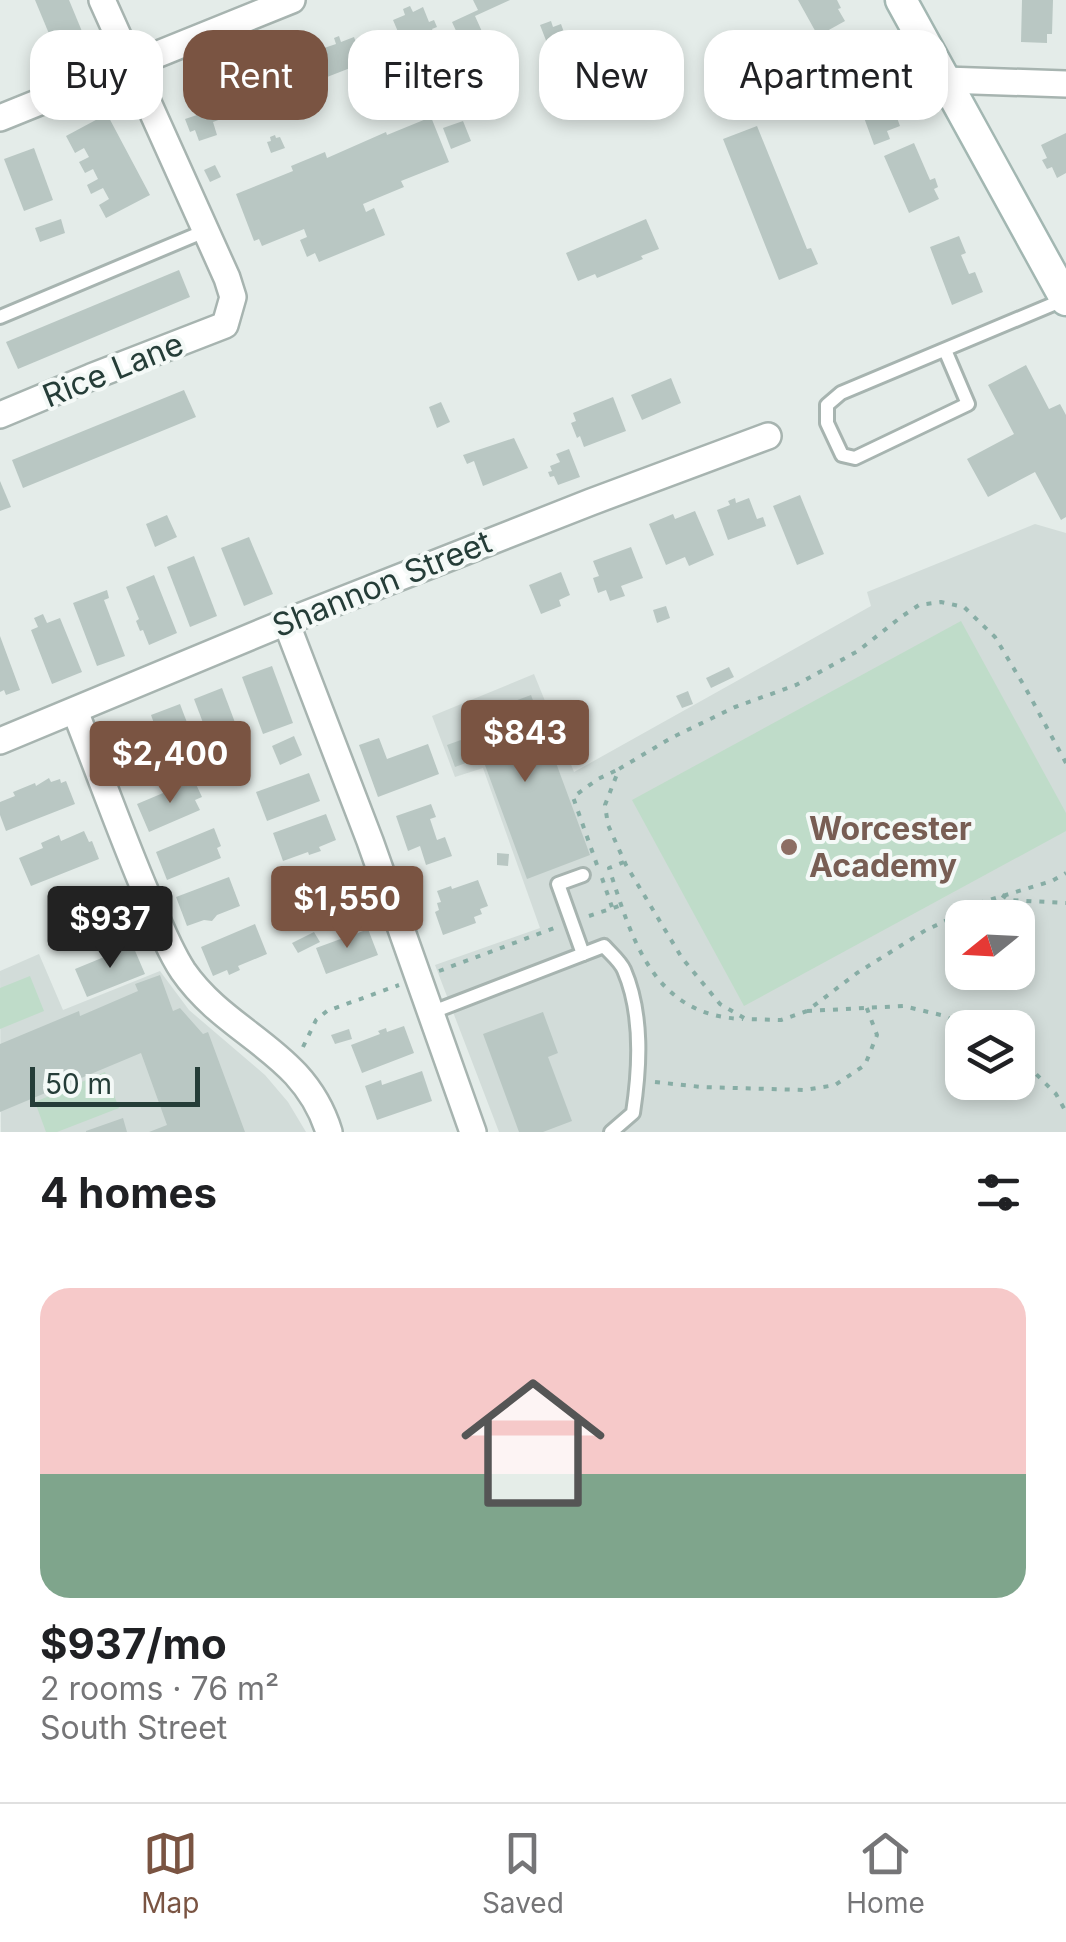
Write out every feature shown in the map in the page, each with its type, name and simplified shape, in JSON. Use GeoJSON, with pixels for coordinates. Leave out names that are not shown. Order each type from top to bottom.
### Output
{"type":"FeatureCollection","features":[{"type":"Feature","properties":{"kind":"street"},"geometry":{"type":"LineString","coordinates":[[102,0],[115,30]]}},
{"type":"Feature","properties":{"kind":"street"},"geometry":{"type":"LineString","coordinates":[[163,52],[292,0]]}},
{"type":"Feature","properties":{"kind":"street"},"geometry":{"type":"LineString","coordinates":[[901,0],[918,30]]}},
{"type":"Feature","properties":{"kind":"street"},"geometry":{"type":"LineString","coordinates":[[948,80],[1066,84]]}},
{"type":"Feature","properties":{"kind":"street"},"geometry":{"type":"LineString","coordinates":[[948,85],[1066,300]]}},
{"type":"Feature","properties":{"kind":"street"},"geometry":{"type":"LineString","coordinates":[[0,118],[30,106]]}},
{"type":"Feature","properties":{"kind":"street"},"geometry":{"type":"LineString","coordinates":[[156,120],[206,231]]}},
{"type":"Feature","properties":{"kind":"street","name":"Rice Lane"},"geometry":{"type":"LineString","coordinates":[[0,416],[226,326],[233,297],[206,231]]}},
{"type":"Feature","properties":{"kind":"street","name":"Shannon Street"},"geometry":{"type":"LineString","coordinates":[[0,741],[286,622],[768,436]]}},
{"type":"Feature","properties":{"kind":"street"},"geometry":{"type":"LineString","coordinates":[[286,622],[370,841],[473,1132]]}},
{"type":"Feature","properties":{"kind":"street"},"geometry":{"type":"LineString","coordinates":[[74,710],[170,950],[198,991],[283,1059],[314,1096],[330,1132]]}},
{"type":"Feature","properties":{"kind":"lane"},"geometry":{"type":"LineString","coordinates":[[0,316],[206,231]]}},
{"type":"Feature","properties":{"kind":"lane"},"geometry":{"type":"LineString","coordinates":[[944,350],[968,404],[855,458],[842,455],[827,423],[827,404],[841,393],[944,350],[1066,300]]}},
{"type":"Feature","properties":{"kind":"lane"},"geometry":{"type":"LineString","coordinates":[[582,876],[558,884],[583,954]]}},
{"type":"Feature","properties":{"kind":"lane"},"geometry":{"type":"LineString","coordinates":[[430,1013],[604,946],[623,967],[634,1007],[638,1079],[633,1113],[611,1132]]}},
{"type":"Feature","properties":{"kind":"path"},"geometry":{"type":"LineString","coordinates":[[612,908],[573,797],[671,738],[719,714],[796,685],[858,651],[919,605],[941,602],[964,607],[995,637],[1066,764]]}},
{"type":"Feature","properties":{"kind":"path"},"geometry":{"type":"LineString","coordinates":[[619,769],[606,805],[608,825],[624,862],[682,958],[720,1004],[746,1019]]}},
{"type":"Feature","properties":{"kind":"path"},"geometry":{"type":"LineString","coordinates":[[624,862],[609,868],[636,947],[656,978],[692,1007],[720,1018],[746,1019],[781,1020],[808,1011],[866,1006],[903,1006],[945,1016]]}},
{"type":"Feature","properties":{"kind":"path"},"geometry":{"type":"LineString","coordinates":[[808,1011],[857,973],[926,930],[976,904],[1052,881],[1066,873]]}},
{"type":"Feature","properties":{"kind":"path"},"geometry":{"type":"LineString","coordinates":[[1002,894],[1008,900],[1066,903]]}},
{"type":"Feature","properties":{"kind":"path"},"geometry":{"type":"LineString","coordinates":[[593,914],[622,905]]}},
{"type":"Feature","properties":{"kind":"path"},"geometry":{"type":"LineString","coordinates":[[430,974],[548,930]]}},
{"type":"Feature","properties":{"kind":"path"},"geometry":{"type":"LineString","coordinates":[[301,1051],[316,1020],[327,1011],[403,984]]}},
{"type":"Feature","properties":{"kind":"path"},"geometry":{"type":"LineString","coordinates":[[638,1079],[702,1087],[805,1090],[835,1085],[865,1065],[876,1036],[866,1006]]}},
{"type":"Feature","properties":{"kind":"path"},"geometry":{"type":"LineString","coordinates":[[1035,1073],[1056,1094],[1066,1112]]}},
{"type":"Feature","properties":{"kind":"shaded area","name":"Worcester Academy"},"geometry":{"type":"Polygon","coordinates":[[[1035,524],[1066,533],[1066,1132],[499,1132],[435,965],[540,928],[483,768],[455,777],[432,716],[534,674],[574,772],[871,606],[867,592],[1035,524]]]}},
{"type":"Feature","properties":{"kind":"shaded area"},"geometry":{"type":"Polygon","coordinates":[[[39,954],[63,1010],[160,971],[189,1010],[265,1075],[306,1132],[1,1132],[0,971],[39,954]]]}},
{"type":"Feature","properties":{"kind":"green space"},"geometry":{"type":"Polygon","coordinates":[[[961,621],[1066,813],[1066,831],[744,1006],[632,800],[961,621]]]}},
{"type":"Feature","properties":{"kind":"green space"},"geometry":{"type":"Polygon","coordinates":[[[30,976],[44,1011],[0,1029],[0,988],[30,976]]]}},
{"type":"Feature","properties":{"kind":"green space"},"geometry":{"type":"Polygon","coordinates":[[[105,1072],[119,1108],[57,1132],[46,1132],[35,1102],[105,1072]]]}},
{"type":"Feature","properties":{"kind":"building"},"geometry":{"type":"Polygon","coordinates":[[[35,0],[69,0],[81,30],[47,30],[35,0]]]}},
{"type":"Feature","properties":{"kind":"building"},"geometry":{"type":"Polygon","coordinates":[[[473,0],[510,0],[475,16],[481,30],[456,30],[452,22],[478,10],[473,0]]]}},
{"type":"Feature","properties":{"kind":"building"},"geometry":{"type":"Polygon","coordinates":[[[798,0],[837,0],[845,21],[829,30],[815,30],[798,0]]]}},
{"type":"Feature","properties":{"kind":"building"},"geometry":{"type":"Polygon","coordinates":[[[1022,0],[1053,0],[1052,34],[1047,34],[1047,43],[1021,42],[1022,0]]]}},
{"type":"Feature","properties":{"kind":"building"},"geometry":{"type":"Polygon","coordinates":[[[410,6],[413,12],[423,7],[429,22],[434,20],[437,27],[397,30],[393,20],[405,15],[403,9],[410,6]]]}},
{"type":"Feature","properties":{"kind":"building"},"geometry":{"type":"Polygon","coordinates":[[[551,21],[553,27],[561,24],[563,30],[542,30],[540,25],[551,21]]]}},
{"type":"Feature","properties":{"kind":"building"},"geometry":{"type":"Polygon","coordinates":[[[339,36],[341,42],[348,39],[348,69],[328,77],[328,47],[336,44],[334,38],[339,36]]]}},
{"type":"Feature","properties":{"kind":"building"},"geometry":{"type":"Polygon","coordinates":[[[96,120],[110,120],[150,195],[106,218],[99,205],[109,199],[103,188],[91,194],[87,185],[98,179],[93,169],[85,173],[79,162],[89,157],[84,148],[75,153],[66,136],[96,120]]]}},
{"type":"Feature","properties":{"kind":"building"},"geometry":{"type":"Polygon","coordinates":[[[185,120],[218,120],[213,122],[217,135],[199,141],[195,130],[190,132],[185,120]]]}},
{"type":"Feature","properties":{"kind":"building"},"geometry":{"type":"Polygon","coordinates":[[[432,120],[449,162],[401,181],[404,187],[363,204],[366,212],[374,208],[385,235],[319,262],[315,253],[307,257],[300,240],[307,237],[304,229],[262,246],[259,239],[254,241],[236,194],[293,171],[291,166],[325,152],[327,158],[386,132],[387,135],[432,120]]]}},
{"type":"Feature","properties":{"kind":"building"},"geometry":{"type":"Polygon","coordinates":[[[865,120],[898,120],[900,126],[887,131],[890,139],[874,145],[865,120]]]}},
{"type":"Feature","properties":{"kind":"building"},"geometry":{"type":"Polygon","coordinates":[[[463,121],[471,141],[451,149],[443,128],[463,121]]]}},
{"type":"Feature","properties":{"kind":"building"},"geometry":{"type":"Polygon","coordinates":[[[757,126],[807,249],[811,248],[818,264],[779,280],[723,139],[757,126]]]}},
{"type":"Feature","properties":{"kind":"building"},"geometry":{"type":"Polygon","coordinates":[[[1066,133],[1066,173],[1057,178],[1052,167],[1047,169],[1042,160],[1047,158],[1041,145],[1066,133]]]}},
{"type":"Feature","properties":{"kind":"building"},"geometry":{"type":"Polygon","coordinates":[[[275,135],[285,148],[271,153],[267,142],[275,135]]]}},
{"type":"Feature","properties":{"kind":"building"},"geometry":{"type":"Polygon","coordinates":[[[914,143],[930,180],[935,178],[938,187],[934,189],[939,199],[909,213],[884,156],[914,143]]]}},
{"type":"Feature","properties":{"kind":"building"},"geometry":{"type":"Polygon","coordinates":[[[34,148],[53,200],[24,211],[4,159],[34,148]]]}},
{"type":"Feature","properties":{"kind":"building"},"geometry":{"type":"Polygon","coordinates":[[[215,165],[221,177],[210,182],[204,170],[215,165]]]}},
{"type":"Feature","properties":{"kind":"building"},"geometry":{"type":"Polygon","coordinates":[[[61,219],[65,233],[40,242],[35,228],[61,219]]]}},
{"type":"Feature","properties":{"kind":"building"},"geometry":{"type":"Polygon","coordinates":[[[646,219],[659,249],[597,278],[595,274],[578,281],[566,253],[646,219]]]}},
{"type":"Feature","properties":{"kind":"building"},"geometry":{"type":"Polygon","coordinates":[[[959,236],[969,274],[975,272],[983,292],[952,305],[930,247],[959,236]]]}},
{"type":"Feature","properties":{"kind":"building"},"geometry":{"type":"Polygon","coordinates":[[[179,270],[190,297],[18,369],[6,342],[179,270]]]}},
{"type":"Feature","properties":{"kind":"building"},"geometry":{"type":"Polygon","coordinates":[[[1026,365],[1049,409],[1060,404],[1066,415],[1066,517],[1061,520],[1035,472],[988,497],[967,459],[1014,434],[988,385],[1026,365]]]}},
{"type":"Feature","properties":{"kind":"building"},"geometry":{"type":"Polygon","coordinates":[[[671,378],[681,403],[642,420],[631,395],[671,378]]]}},
{"type":"Feature","properties":{"kind":"building"},"geometry":{"type":"Polygon","coordinates":[[[184,390],[196,417],[23,488],[12,460],[184,390]]]}},
{"type":"Feature","properties":{"kind":"building"},"geometry":{"type":"Polygon","coordinates":[[[613,397],[626,431],[584,447],[571,423],[576,421],[573,413],[613,397]]]}},
{"type":"Feature","properties":{"kind":"building"},"geometry":{"type":"Polygon","coordinates":[[[441,402],[450,422],[437,428],[429,407],[441,402]]]}},
{"type":"Feature","properties":{"kind":"building"},"geometry":{"type":"Polygon","coordinates":[[[514,438],[528,468],[483,486],[474,461],[467,464],[463,455],[514,438]]]}},
{"type":"Feature","properties":{"kind":"building"},"geometry":{"type":"Polygon","coordinates":[[[569,449],[580,477],[558,485],[548,472],[552,471],[550,466],[560,462],[556,454],[569,449]]]}},
{"type":"Feature","properties":{"kind":"building"},"geometry":{"type":"Polygon","coordinates":[[[0,481],[11,507],[0,511],[0,481]]]}},
{"type":"Feature","properties":{"kind":"building"},"geometry":{"type":"Polygon","coordinates":[[[800,495],[824,554],[797,565],[773,506],[800,495]]]}},
{"type":"Feature","properties":{"kind":"building"},"geometry":{"type":"Polygon","coordinates":[[[735,498],[736,503],[749,498],[757,519],[763,517],[766,526],[728,540],[717,510],[730,505],[728,501],[735,498]]]}},
{"type":"Feature","properties":{"kind":"building"},"geometry":{"type":"Polygon","coordinates":[[[695,511],[714,555],[689,566],[685,557],[666,565],[649,524],[673,514],[675,519],[695,511]]]}},
{"type":"Feature","properties":{"kind":"building"},"geometry":{"type":"Polygon","coordinates":[[[167,515],[177,537],[155,547],[146,524],[167,515]]]}},
{"type":"Feature","properties":{"kind":"building"},"geometry":{"type":"Polygon","coordinates":[[[249,537],[273,594],[244,606],[221,548],[249,537]]]}},
{"type":"Feature","properties":{"kind":"building"},"geometry":{"type":"Polygon","coordinates":[[[631,547],[643,578],[621,586],[625,596],[610,601],[606,590],[598,593],[593,578],[599,576],[593,561],[631,547]]]}},
{"type":"Feature","properties":{"kind":"building"},"geometry":{"type":"Polygon","coordinates":[[[194,556],[217,616],[190,627],[167,567],[194,556]]]}},
{"type":"Feature","properties":{"kind":"building"},"geometry":{"type":"Polygon","coordinates":[[[561,572],[570,595],[559,600],[561,606],[541,614],[529,585],[561,572]]]}},
{"type":"Feature","properties":{"kind":"building"},"geometry":{"type":"Polygon","coordinates":[[[154,575],[177,633],[149,645],[136,621],[139,619],[126,587],[154,575]]]}},
{"type":"Feature","properties":{"kind":"building"},"geometry":{"type":"Polygon","coordinates":[[[107,590],[109,598],[104,600],[125,656],[97,666],[73,603],[107,590]]]}},
{"type":"Feature","properties":{"kind":"building"},"geometry":{"type":"Polygon","coordinates":[[[666,606],[670,618],[657,623],[653,610],[666,606]]]}},
{"type":"Feature","properties":{"kind":"building"},"geometry":{"type":"Polygon","coordinates":[[[43,614],[47,623],[60,618],[82,672],[52,684],[31,630],[38,627],[34,618],[43,614]]]}},
{"type":"Feature","properties":{"kind":"building"},"geometry":{"type":"Polygon","coordinates":[[[0,636],[20,690],[6,695],[4,690],[0,692],[0,636]]]}},
{"type":"Feature","properties":{"kind":"building"},"geometry":{"type":"Polygon","coordinates":[[[272,666],[293,723],[263,734],[242,677],[272,666]]]}},
{"type":"Feature","properties":{"kind":"building"},"geometry":{"type":"Polygon","coordinates":[[[729,667],[734,677],[711,688],[706,678],[729,667]]]}},
{"type":"Feature","properties":{"kind":"building"},"geometry":{"type":"Polygon","coordinates":[[[222,688],[242,741],[214,752],[194,699],[222,688]]]}},
{"type":"Feature","properties":{"kind":"building"},"geometry":{"type":"Polygon","coordinates":[[[688,691],[693,704],[682,708],[676,696],[688,691]]]}},
{"type":"Feature","properties":{"kind":"building"},"geometry":{"type":"Polygon","coordinates":[[[531,695],[590,855],[527,879],[482,757],[455,767],[447,745],[475,735],[468,718],[531,695]]]}},
{"type":"Feature","properties":{"kind":"building"},"geometry":{"type":"Polygon","coordinates":[[[180,704],[200,757],[170,768],[151,715],[180,704]]]}},
{"type":"Feature","properties":{"kind":"building"},"geometry":{"type":"Polygon","coordinates":[[[294,736],[302,755],[280,765],[272,746],[294,736]]]}},
{"type":"Feature","properties":{"kind":"building"},"geometry":{"type":"Polygon","coordinates":[[[379,738],[387,759],[428,744],[439,774],[378,797],[359,745],[379,738]]]}},
{"type":"Feature","properties":{"kind":"building"},"geometry":{"type":"Polygon","coordinates":[[[309,773],[320,801],[267,821],[256,792],[309,773]]]}},
{"type":"Feature","properties":{"kind":"building"},"geometry":{"type":"Polygon","coordinates":[[[49,778],[51,782],[66,781],[75,804],[6,831],[0,802],[15,796],[13,792],[49,778]]]}},
{"type":"Feature","properties":{"kind":"building"},"geometry":{"type":"Polygon","coordinates":[[[194,780],[202,797],[195,800],[200,810],[149,832],[137,804],[194,780]]]}},
{"type":"Feature","properties":{"kind":"building"},"geometry":{"type":"Polygon","coordinates":[[[431,804],[436,817],[430,819],[437,840],[445,837],[452,856],[426,865],[420,846],[408,851],[396,816],[431,804]]]}},
{"type":"Feature","properties":{"kind":"building"},"geometry":{"type":"Polygon","coordinates":[[[326,814],[336,840],[319,847],[321,851],[283,861],[273,833],[326,814]]]}},
{"type":"Feature","properties":{"kind":"building"},"geometry":{"type":"Polygon","coordinates":[[[214,828],[221,858],[167,880],[156,852],[214,828]]]}},
{"type":"Feature","properties":{"kind":"building"},"geometry":{"type":"Polygon","coordinates":[[[84,831],[99,859],[31,886],[19,858],[43,848],[41,843],[59,835],[61,841],[84,831]]]}},
{"type":"Feature","properties":{"kind":"building"},"geometry":{"type":"Polygon","coordinates":[[[497,853],[509,854],[508,866],[497,865],[497,853]]]}},
{"type":"Feature","properties":{"kind":"building"},"geometry":{"type":"Polygon","coordinates":[[[347,871],[358,898],[341,905],[342,909],[305,919],[294,891],[347,871]]]}},
{"type":"Feature","properties":{"kind":"building"},"geometry":{"type":"Polygon","coordinates":[[[229,877],[240,906],[212,921],[187,926],[176,897],[229,877]]]}},
{"type":"Feature","properties":{"kind":"building"},"geometry":{"type":"Polygon","coordinates":[[[478,880],[488,906],[474,917],[476,923],[443,935],[435,912],[441,902],[437,891],[478,880]]]}},
{"type":"Feature","properties":{"kind":"building"},"geometry":{"type":"Polygon","coordinates":[[[110,888],[121,917],[64,940],[52,912],[86,898],[85,894],[110,888]]]}},
{"type":"Feature","properties":{"kind":"building"},"geometry":{"type":"Polygon","coordinates":[[[255,924],[267,954],[238,966],[240,970],[229,975],[227,970],[213,976],[201,947],[255,924]]]}},
{"type":"Feature","properties":{"kind":"building"},"geometry":{"type":"Polygon","coordinates":[[[368,929],[378,955],[326,974],[316,948],[352,931],[353,935],[368,929]]]}},
{"type":"Feature","properties":{"kind":"building"},"geometry":{"type":"Polygon","coordinates":[[[314,932],[320,942],[298,953],[292,943],[314,932]]]}},
{"type":"Feature","properties":{"kind":"building"},"geometry":{"type":"Polygon","coordinates":[[[133,946],[145,974],[87,997],[75,969],[109,955],[118,947],[120,951],[133,946]]]}},
{"type":"Feature","properties":{"kind":"building"},"geometry":{"type":"Polygon","coordinates":[[[160,975],[173,1011],[180,1008],[203,1034],[208,1032],[245,1132],[149,1132],[167,1125],[141,1053],[0,1112],[0,1044],[138,991],[135,984],[160,975]]]}},
{"type":"Feature","properties":{"kind":"building"},"geometry":{"type":"Polygon","coordinates":[[[543,1012],[558,1053],[548,1057],[572,1121],[543,1132],[519,1132],[483,1034],[543,1012]]]}},
{"type":"Feature","properties":{"kind":"building"},"geometry":{"type":"Polygon","coordinates":[[[404,1026],[414,1053],[362,1073],[351,1045],[386,1028],[387,1032],[404,1026]]]}},
{"type":"Feature","properties":{"kind":"building"},"geometry":{"type":"Polygon","coordinates":[[[349,1029],[352,1039],[335,1044],[331,1035],[349,1029]]]}},
{"type":"Feature","properties":{"kind":"building"},"geometry":{"type":"Polygon","coordinates":[[[422,1071],[432,1101],[377,1120],[365,1086],[381,1080],[382,1085],[422,1071]]]}},
{"type":"Feature","properties":{"kind":"building"},"geometry":{"type":"Polygon","coordinates":[[[123,1118],[127,1132],[86,1132],[86,1131],[123,1118]]]}},
{"type":"Feature","properties":{"kind":"place","name":"Worcester Academy"},"geometry":{"type":"Point","coordinates":[789,847]}}]}
